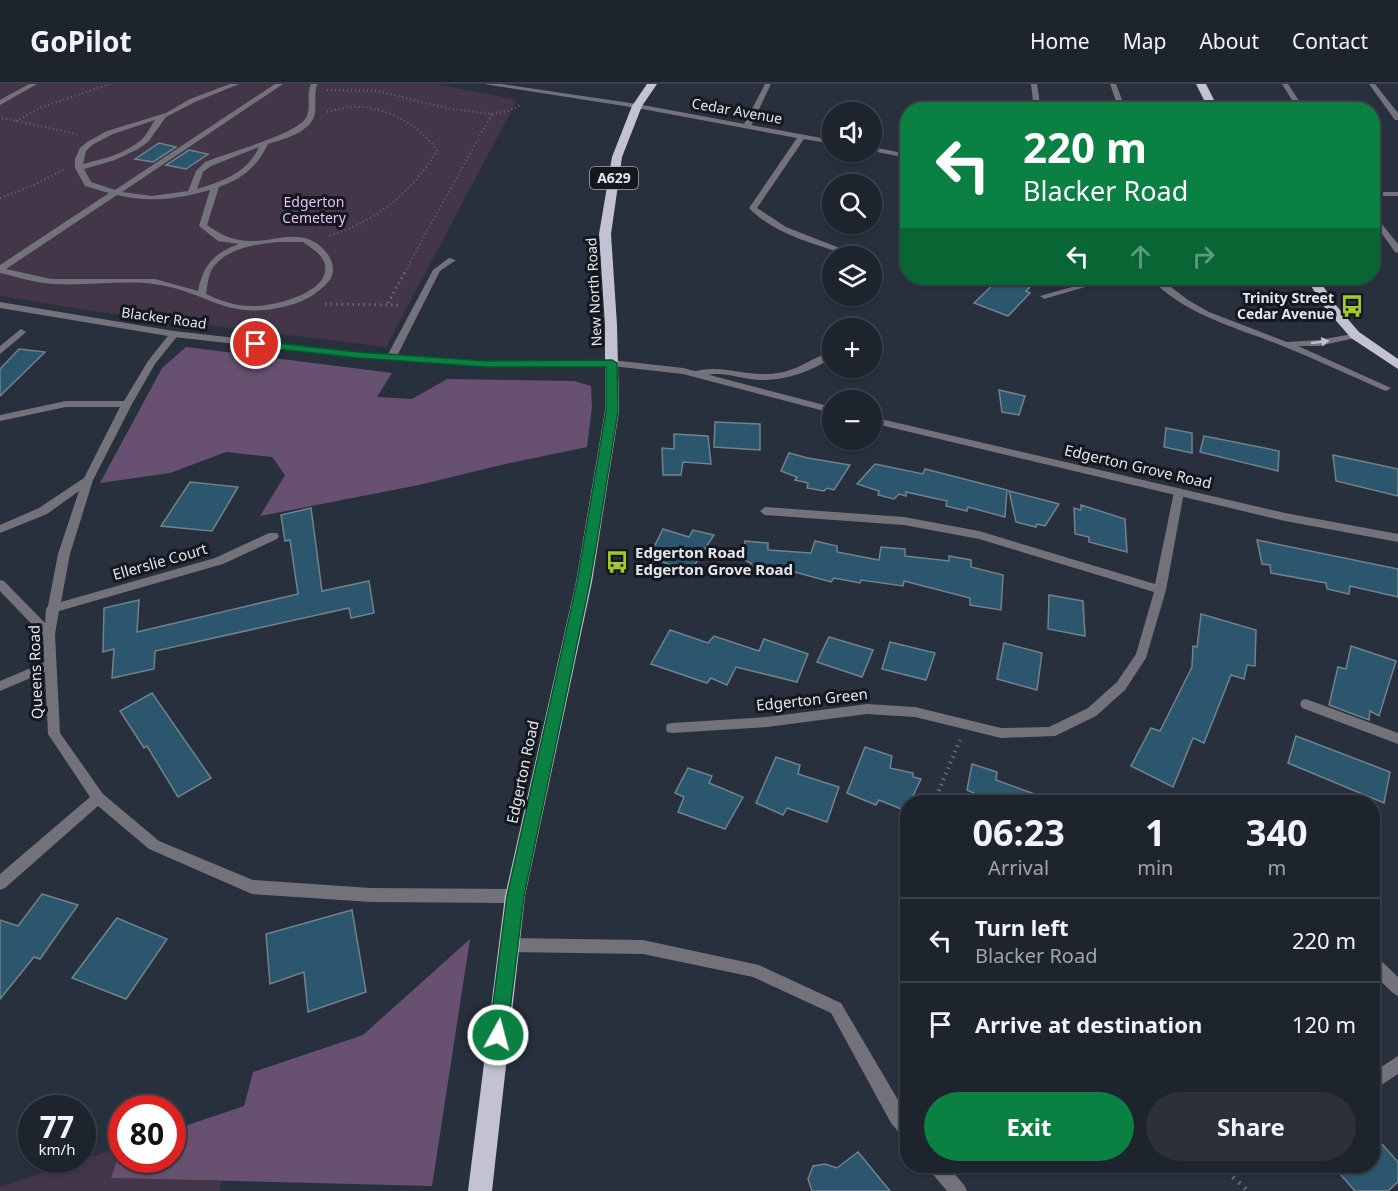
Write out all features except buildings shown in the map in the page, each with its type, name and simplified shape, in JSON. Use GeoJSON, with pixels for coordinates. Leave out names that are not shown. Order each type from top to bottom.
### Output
{"type":"FeatureCollection","features":[{"type":"Feature","properties":{"kind":"highway","name":"New North Road"},"geometry":{"type":"LineString","coordinates":[[612,363],[605,234],[617,157],[638,106],[652,84]]}},
{"type":"Feature","properties":{"kind":"highway"},"geometry":{"type":"LineString","coordinates":[[1202,84],[1210,102]]}},
{"type":"Feature","properties":{"kind":"highway"},"geometry":{"type":"LineString","coordinates":[[1316,285],[1329,305],[1354,335],[1398,365]]}},
{"type":"Feature","properties":{"kind":"highway","name":"Edgerton Road"},"geometry":{"type":"LineString","coordinates":[[480,1191],[515,896],[584,582],[612,411],[612,363]]}},
{"type":"Feature","properties":{"kind":"street"},"geometry":{"type":"LineString","coordinates":[[0,103],[34,84]]}},
{"type":"Feature","properties":{"kind":"street"},"geometry":{"type":"LineString","coordinates":[[79,165],[113,157],[142,143],[156,121],[197,98],[236,84]]}},
{"type":"Feature","properties":{"kind":"street"},"geometry":{"type":"LineString","coordinates":[[0,269],[280,84]]}},
{"type":"Feature","properties":{"kind":"street","name":"Cedar Avenue"},"geometry":{"type":"LineString","coordinates":[[487,84],[638,106],[822,140]]}},
{"type":"Feature","properties":{"kind":"street"},"geometry":{"type":"LineString","coordinates":[[747,126],[768,84]]}},
{"type":"Feature","properties":{"kind":"street"},"geometry":{"type":"LineString","coordinates":[[1034,84],[1037,102]]}},
{"type":"Feature","properties":{"kind":"street"},"geometry":{"type":"LineString","coordinates":[[1113,84],[1120,102]]}},
{"type":"Feature","properties":{"kind":"street"},"geometry":{"type":"LineString","coordinates":[[1285,84],[1297,102]]}},
{"type":"Feature","properties":{"kind":"street"},"geometry":{"type":"LineString","coordinates":[[1372,84],[1398,118]]}},
{"type":"Feature","properties":{"kind":"street"},"geometry":{"type":"LineString","coordinates":[[191,193],[201,170],[213,162],[264,143],[307,123],[311,114],[313,86]]}},
{"type":"Feature","properties":{"kind":"street"},"geometry":{"type":"LineString","coordinates":[[172,112],[98,138],[83,148],[79,165],[88,184],[112,193],[141,199],[172,199],[215,186],[248,170],[260,154],[264,143]]}},
{"type":"Feature","properties":{"kind":"street"},"geometry":{"type":"LineString","coordinates":[[802,136],[753,208],[784,232],[828,246]]}},
{"type":"Feature","properties":{"kind":"street"},"geometry":{"type":"LineString","coordinates":[[882,151],[900,154]]}},
{"type":"Feature","properties":{"kind":"street"},"geometry":{"type":"LineString","coordinates":[[0,269],[57,282],[167,284],[226,306],[255,309],[285,306],[326,282],[331,268],[328,257],[305,239],[248,243],[221,238],[203,226],[215,186]]}},
{"type":"Feature","properties":{"kind":"street"},"geometry":{"type":"LineString","coordinates":[[1386,194],[1398,195]]}},
{"type":"Feature","properties":{"kind":"street"},"geometry":{"type":"LineString","coordinates":[[1380,225],[1398,250]]}},
{"type":"Feature","properties":{"kind":"street"},"geometry":{"type":"LineString","coordinates":[[201,295],[207,270],[218,259],[248,243]]}},
{"type":"Feature","properties":{"kind":"street"},"geometry":{"type":"LineString","coordinates":[[391,358],[437,270],[452,260]]}},
{"type":"Feature","properties":{"kind":"street"},"geometry":{"type":"LineString","coordinates":[[1044,297],[1087,285]]}},
{"type":"Feature","properties":{"kind":"street"},"geometry":{"type":"LineString","coordinates":[[1164,285],[1195,308],[1386,388]]}},
{"type":"Feature","properties":{"kind":"street","name":"Blacker Road"},"geometry":{"type":"LineString","coordinates":[[0,305],[174,334],[391,358],[487,364],[612,363]]}},
{"type":"Feature","properties":{"kind":"street"},"geometry":{"type":"LineString","coordinates":[[0,351],[21,332]]}},
{"type":"Feature","properties":{"kind":"street","name":"Queens Road"},"geometry":{"type":"LineString","coordinates":[[174,334],[151,363],[88,480],[64,554],[49,634],[54,734],[99,798],[154,845],[252,887],[371,895],[515,896]]}},
{"type":"Feature","properties":{"kind":"street"},"geometry":{"type":"LineString","coordinates":[[1285,344],[1318,343],[1354,335]]}},
{"type":"Feature","properties":{"kind":"street"},"geometry":{"type":"LineString","coordinates":[[696,374],[714,369],[756,377],[778,377],[822,360]]}},
{"type":"Feature","properties":{"kind":"street"},"geometry":{"type":"LineString","coordinates":[[612,363],[696,374],[822,407]]}},
{"type":"Feature","properties":{"kind":"street"},"geometry":{"type":"LineString","coordinates":[[0,417],[66,404],[127,404]]}},
{"type":"Feature","properties":{"kind":"street","name":"Edgerton Grove Road"},"geometry":{"type":"LineString","coordinates":[[882,422],[1285,517],[1398,538]]}},
{"type":"Feature","properties":{"kind":"street"},"geometry":{"type":"LineString","coordinates":[[0,529],[43,511],[88,480]]}},
{"type":"Feature","properties":{"kind":"street","name":"Edgerton Green"},"geometry":{"type":"LineString","coordinates":[[672,728],[766,722],[867,710],[915,712],[1001,733],[1050,732],[1092,712],[1121,686],[1142,655],[1160,590],[1179,492]]}},
{"type":"Feature","properties":{"kind":"street"},"geometry":{"type":"LineString","coordinates":[[765,512],[904,521],[979,535],[1160,590]]}},
{"type":"Feature","properties":{"kind":"street","name":"Ellerslie Court"},"geometry":{"type":"LineString","coordinates":[[52,609],[219,561],[273,536]]}},
{"type":"Feature","properties":{"kind":"street"},"geometry":{"type":"LineString","coordinates":[[0,584],[49,634]]}},
{"type":"Feature","properties":{"kind":"street"},"geometry":{"type":"LineString","coordinates":[[0,686],[50,665]]}},
{"type":"Feature","properties":{"kind":"street"},"geometry":{"type":"LineString","coordinates":[[1306,704],[1398,739]]}},
{"type":"Feature","properties":{"kind":"street"},"geometry":{"type":"LineString","coordinates":[[0,883],[99,798]]}},
{"type":"Feature","properties":{"kind":"street"},"geometry":{"type":"LineString","coordinates":[[509,945],[643,948],[754,970],[836,1008],[900,1121]]}},
{"type":"Feature","properties":{"kind":"street"},"geometry":{"type":"LineString","coordinates":[[1380,970],[1398,988]]}},
{"type":"Feature","properties":{"kind":"street"},"geometry":{"type":"LineString","coordinates":[[1380,1077],[1398,1064]]}},
{"type":"Feature","properties":{"kind":"street"},"geometry":{"type":"LineString","coordinates":[[943,1173],[958,1191]]}},
{"type":"Feature","properties":{"kind":"path"},"geometry":{"type":"LineString","coordinates":[[16,121],[42,107],[110,84]]}},
{"type":"Feature","properties":{"kind":"path"},"geometry":{"type":"LineString","coordinates":[[313,86],[378,91],[446,108],[492,114],[509,111],[525,102],[534,92]]}},
{"type":"Feature","properties":{"kind":"path"},"geometry":{"type":"LineString","coordinates":[[305,239],[330,235],[372,219],[406,194],[428,168],[437,151],[433,142],[408,125],[387,113],[364,107],[344,107],[327,112],[307,123]]}},
{"type":"Feature","properties":{"kind":"path"},"geometry":{"type":"LineString","coordinates":[[285,306],[388,303],[492,114]]}},
{"type":"Feature","properties":{"kind":"path"},"geometry":{"type":"LineString","coordinates":[[0,118],[98,138]]}},
{"type":"Feature","properties":{"kind":"path"},"geometry":{"type":"LineString","coordinates":[[0,198],[79,165]]}},
{"type":"Feature","properties":{"kind":"path"},"geometry":{"type":"LineString","coordinates":[[937,795],[967,723]]}},
{"type":"Feature","properties":{"kind":"path"},"geometry":{"type":"LineString","coordinates":[[1229,1173],[1248,1191]]}},
{"type":"Feature","properties":{"kind":"green space","name":"Edgerton Cemetery"},"geometry":{"type":"Polygon","coordinates":[[[0,84],[436,84],[517,100],[386,347],[92,311],[0,296],[0,84]]]}},
{"type":"Feature","properties":{"kind":"green space"},"geometry":{"type":"Polygon","coordinates":[[[108,1151],[108,1173],[113,1173],[111,1178],[221,1181],[220,1191],[0,1191],[0,1187],[42,1173],[96,1173],[96,1155],[108,1151]]]}},
{"type":"Feature","properties":{"kind":"shaded area"},"geometry":{"type":"Polygon","coordinates":[[[186,347],[392,373],[377,397],[412,399],[447,379],[574,381],[591,386],[592,407],[587,447],[419,485],[260,516],[285,475],[272,457],[226,452],[170,473],[100,483],[162,368],[186,347]]]}},
{"type":"Feature","properties":{"kind":"shaded area"},"geometry":{"type":"Polygon","coordinates":[[[470,939],[432,1186],[111,1178],[113,1173],[186,1173],[186,1126],[244,1106],[253,1072],[363,1035],[470,939]]]}},
{"type":"Feature","properties":{"kind":"place","name":"Trinity Street Cedar Avenue"},"geometry":{"type":"Point","coordinates":[1352,306]}},
{"type":"Feature","properties":{"kind":"place","name":"Edgerton Road Edgerton Grove Road"},"geometry":{"type":"Point","coordinates":[617,562]}},
{"type":"Feature","properties":{"kind":"route"},"geometry":{"type":"LineString","coordinates":[[256,344],[391,358],[487,364],[612,363],[612,411],[584,582],[515,896],[498,1035]]}}]}
